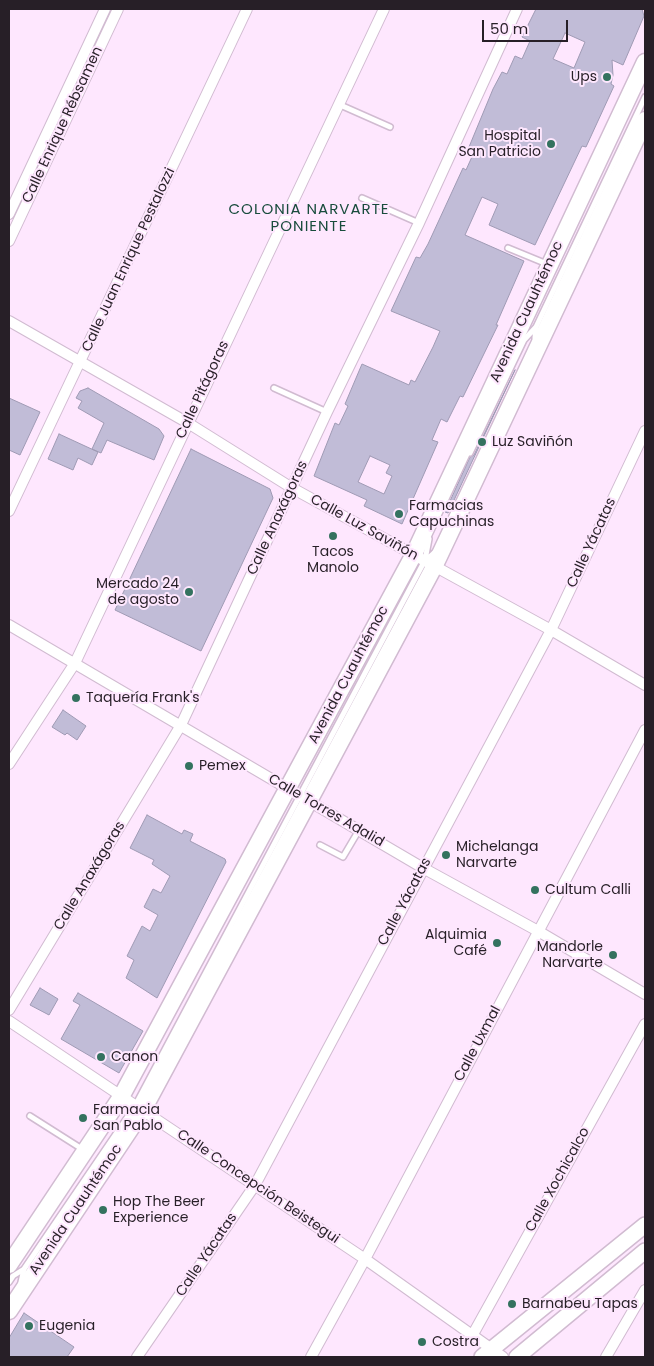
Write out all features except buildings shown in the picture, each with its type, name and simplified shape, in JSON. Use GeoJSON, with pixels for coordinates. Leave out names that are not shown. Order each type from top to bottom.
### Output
{"type":"FeatureCollection","features":[{"type":"Feature","properties":{"kind":"main road","name":"Avenida Cuauhtémoc"},"geometry":{"type":"LineString","coordinates":[[16,1267],[86,1151],[133,1104],[424,561],[549,265],[645,62]]}},
{"type":"Feature","properties":{"kind":"main road","name":"Avenida Cuauhtémoc"},"geometry":{"type":"LineString","coordinates":[[9,1311],[133,1104],[299,796],[424,561],[645,120]]}},
{"type":"Feature","properties":{"kind":"main road"},"geometry":{"type":"LineString","coordinates":[[492,1354],[645,1225]]}},
{"type":"Feature","properties":{"kind":"main road"},"geometry":{"type":"LineString","coordinates":[[517,1357],[645,1251]]}},
{"type":"Feature","properties":{"kind":"street","name":"Calle Enrique Rébsamen"},"geometry":{"type":"LineString","coordinates":[[9,214],[105,9]]}},
{"type":"Feature","properties":{"kind":"street","name":"Calle Enrique Rébsamen"},"geometry":{"type":"LineString","coordinates":[[9,241],[118,9]]}},
{"type":"Feature","properties":{"kind":"street","name":"Calle Juan Enrique Pestalozzi"},"geometry":{"type":"LineString","coordinates":[[9,511],[247,9]]}},
{"type":"Feature","properties":{"kind":"street","name":"Calle Pitágoras"},"geometry":{"type":"LineString","coordinates":[[9,764],[75,663],[384,9]]}},
{"type":"Feature","properties":{"kind":"street","name":"Calle Anaxágoras"},"geometry":{"type":"LineString","coordinates":[[9,1010],[181,725],[327,412],[419,223],[517,9]]}},
{"type":"Feature","properties":{"kind":"street","name":"Calle Luz Saviñón"},"geometry":{"type":"LineString","coordinates":[[9,321],[188,423],[292,488],[551,630],[645,685]]}},
{"type":"Feature","properties":{"kind":"street","name":"Calle Yácatas"},"geometry":{"type":"LineString","coordinates":[[137,1357],[255,1185],[551,630],[645,431]]}},
{"type":"Feature","properties":{"kind":"street","name":"Calle Torres Adalid"},"geometry":{"type":"LineString","coordinates":[[9,625],[423,868],[538,931],[645,994]]}},
{"type":"Feature","properties":{"kind":"street","name":"Calle Uxmal"},"geometry":{"type":"LineString","coordinates":[[310,1357],[365,1259],[645,730]]}},
{"type":"Feature","properties":{"kind":"street","name":"Calle Concepción Beistegui"},"geometry":{"type":"LineString","coordinates":[[9,1022],[365,1259],[472,1336],[492,1354]]}},
{"type":"Feature","properties":{"kind":"street","name":"Calle Xochicalco"},"geometry":{"type":"LineString","coordinates":[[472,1336],[645,1024]]}},
{"type":"Feature","properties":{"kind":"street"},"geometry":{"type":"LineString","coordinates":[[606,1357],[645,1290]]}},
{"type":"Feature","properties":{"kind":"lane"},"geometry":{"type":"LineString","coordinates":[[469,455],[524,340],[536,326],[645,97]]}},
{"type":"Feature","properties":{"kind":"lane"},"geometry":{"type":"LineString","coordinates":[[338,104],[390,127]]}},
{"type":"Feature","properties":{"kind":"lane"},"geometry":{"type":"LineString","coordinates":[[362,198],[419,223]]}},
{"type":"Feature","properties":{"kind":"lane"},"geometry":{"type":"LineString","coordinates":[[508,248],[549,265]]}},
{"type":"Feature","properties":{"kind":"lane"},"geometry":{"type":"LineString","coordinates":[[424,561],[438,549],[534,345],[536,326]]}},
{"type":"Feature","properties":{"kind":"lane"},"geometry":{"type":"LineString","coordinates":[[274,388],[327,412]]}},
{"type":"Feature","properties":{"kind":"lane"},"geometry":{"type":"LineString","coordinates":[[424,561],[427,544],[432,535]]}},
{"type":"Feature","properties":{"kind":"lane"},"geometry":{"type":"LineString","coordinates":[[320,845],[343,857],[359,830]]}},
{"type":"Feature","properties":{"kind":"lane"},"geometry":{"type":"LineString","coordinates":[[9,1282],[16,1267],[133,1104]]}},
{"type":"Feature","properties":{"kind":"lane"},"geometry":{"type":"LineString","coordinates":[[30,1116],[86,1151]]}},
{"type":"Feature","properties":{"kind":"lane"},"geometry":{"type":"LineString","coordinates":[[9,1301],[21,1282],[16,1267]]}},
{"type":"Feature","properties":{"kind":"place","name":"Ups"},"geometry":{"type":"Point","coordinates":[607,77]}},
{"type":"Feature","properties":{"kind":"place","name":"Hospital San Patricio"},"geometry":{"type":"Point","coordinates":[551,144]}},
{"type":"Feature","properties":{"kind":"place","name":"Luz Saviñón"},"geometry":{"type":"Point","coordinates":[482,442]}},
{"type":"Feature","properties":{"kind":"place","name":"Farmacias Capuchinas"},"geometry":{"type":"Point","coordinates":[399,514]}},
{"type":"Feature","properties":{"kind":"place","name":"Tacos Manolo"},"geometry":{"type":"Point","coordinates":[333,536]}},
{"type":"Feature","properties":{"kind":"place","name":"Mercado 24 de agosto"},"geometry":{"type":"Point","coordinates":[189,592]}},
{"type":"Feature","properties":{"kind":"place","name":"Taquería Frank's"},"geometry":{"type":"Point","coordinates":[76,698]}},
{"type":"Feature","properties":{"kind":"place","name":"Pemex"},"geometry":{"type":"Point","coordinates":[189,766]}},
{"type":"Feature","properties":{"kind":"place","name":"Michelanga Narvarte"},"geometry":{"type":"Point","coordinates":[446,855]}},
{"type":"Feature","properties":{"kind":"place","name":"Cultum Calli"},"geometry":{"type":"Point","coordinates":[535,890]}},
{"type":"Feature","properties":{"kind":"place","name":"Alquimia Café"},"geometry":{"type":"Point","coordinates":[497,943]}},
{"type":"Feature","properties":{"kind":"place","name":"Mandorle Narvarte"},"geometry":{"type":"Point","coordinates":[613,955]}},
{"type":"Feature","properties":{"kind":"place","name":"Canon"},"geometry":{"type":"Point","coordinates":[101,1057]}},
{"type":"Feature","properties":{"kind":"place","name":"Farmacia San Pablo"},"geometry":{"type":"Point","coordinates":[83,1118]}},
{"type":"Feature","properties":{"kind":"place","name":"Hop The Beer Experience"},"geometry":{"type":"Point","coordinates":[103,1210]}},
{"type":"Feature","properties":{"kind":"place","name":"Barnabeu Tapas"},"geometry":{"type":"Point","coordinates":[512,1304]}},
{"type":"Feature","properties":{"kind":"place","name":"Eugenia"},"geometry":{"type":"Point","coordinates":[29,1326]}},
{"type":"Feature","properties":{"kind":"place","name":"Costra"},"geometry":{"type":"Point","coordinates":[422,1342]}},
{"type":"Feature","properties":{"kind":"district","name":"COLONIA NARVARTE PONIENTE"},"geometry":{"type":"Point","coordinates":[309,218]}}]}
